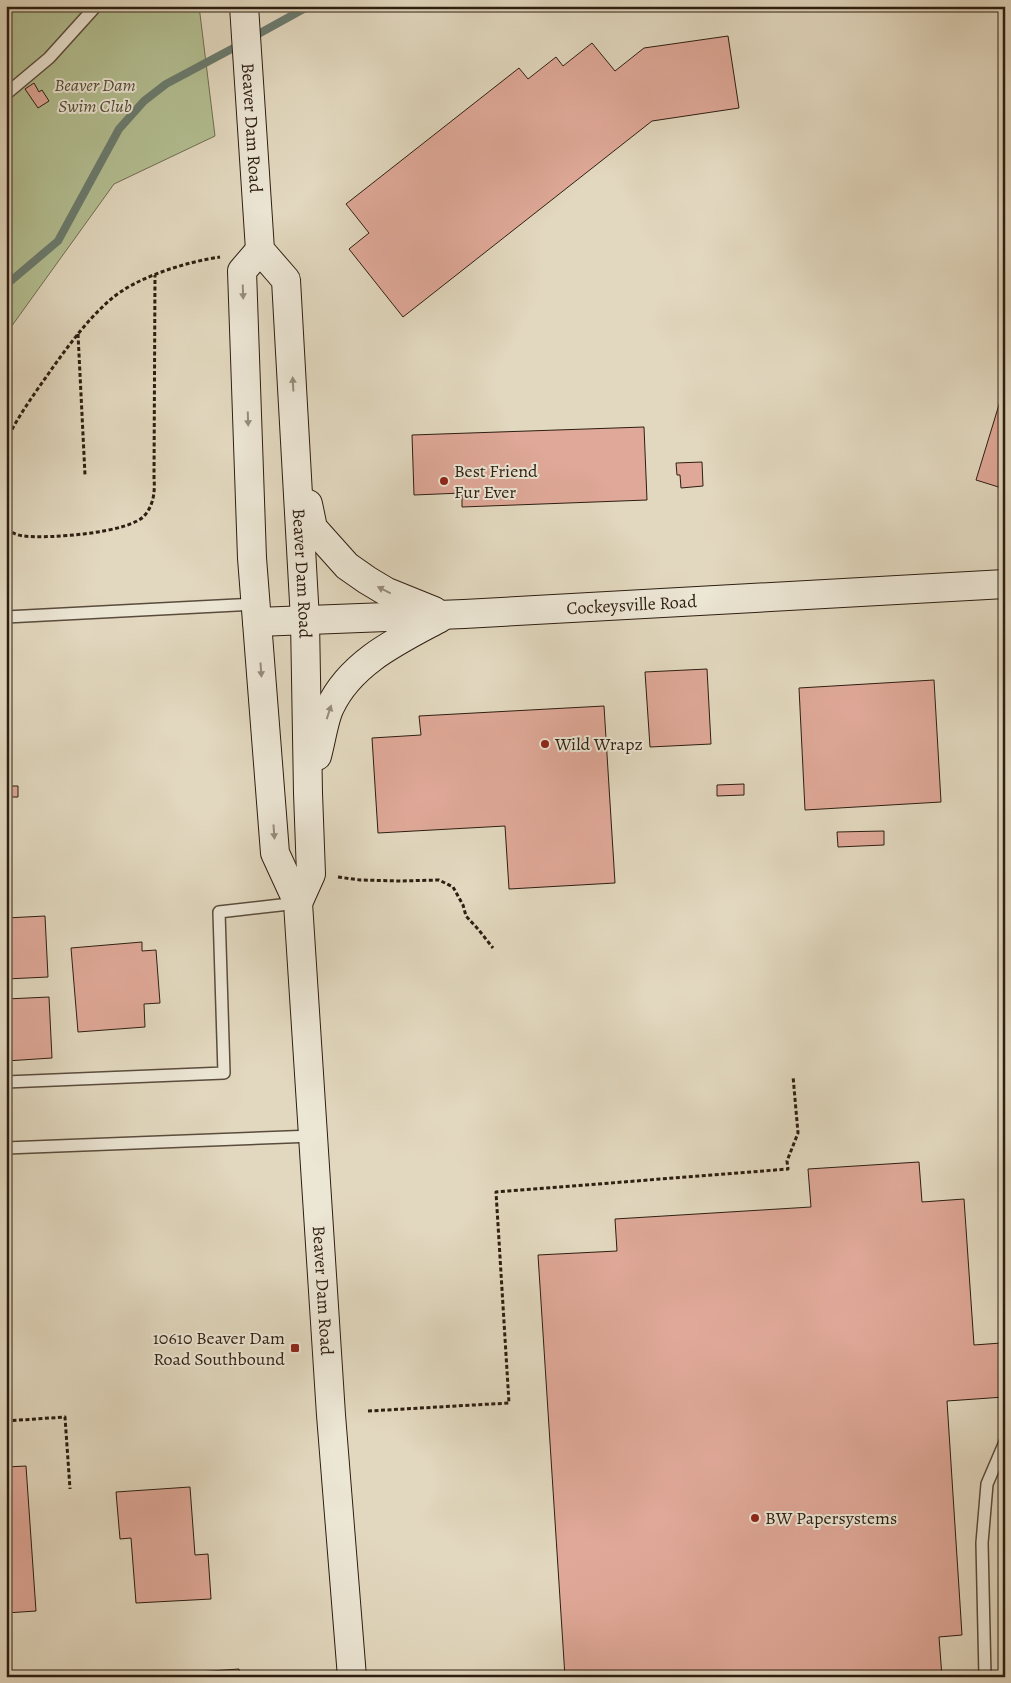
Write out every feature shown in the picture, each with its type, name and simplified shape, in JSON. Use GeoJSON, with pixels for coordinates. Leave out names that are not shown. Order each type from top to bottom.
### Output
{"type":"FeatureCollection","features":[{"type":"Feature","properties":{"kind":"main road","name":"Beaver Dam Road"},"geometry":{"type":"LineString","coordinates":[[244,6],[260,250],[286,280],[305,620],[311,874],[298,903]]}},
{"type":"Feature","properties":{"kind":"main road","name":"Beaver Dam Road"},"geometry":{"type":"LineString","coordinates":[[260,250],[242,271],[252,558],[275,854],[298,903],[331,1415],[352,1677]]}},
{"type":"Feature","properties":{"kind":"main road"},"geometry":{"type":"LineString","coordinates":[[296,450],[313,528],[330,548],[347,566],[387,592],[445,615]]}},
{"type":"Feature","properties":{"kind":"main road","name":"Cockeysville Road"},"geometry":{"type":"LineString","coordinates":[[257,613],[305,620],[445,615],[1005,584]]}},
{"type":"Feature","properties":{"kind":"main road"},"geometry":{"type":"LineString","coordinates":[[308,793],[329,707],[343,686],[368,660],[445,615]]}},
{"type":"Feature","properties":{"kind":"lane"},"geometry":{"type":"LineString","coordinates":[[6,94],[50,58],[96,6]]}},
{"type":"Feature","properties":{"kind":"lane"},"geometry":{"type":"LineString","coordinates":[[6,617],[257,613]]}},
{"type":"Feature","properties":{"kind":"lane"},"geometry":{"type":"LineString","coordinates":[[6,1082],[224,1073],[219,912],[298,903]]}},
{"type":"Feature","properties":{"kind":"lane"},"geometry":{"type":"LineString","coordinates":[[6,1148],[313,1136]]}},
{"type":"Feature","properties":{"kind":"lane"},"geometry":{"type":"LineString","coordinates":[[985,1677],[982,1543],[987,1484],[1005,1442]]}},
{"type":"Feature","properties":{"kind":"path"},"geometry":{"type":"LineString","coordinates":[[6,441],[39,387],[78,334],[111,299],[139,281],[155,275],[205,259],[260,250]]}},
{"type":"Feature","properties":{"kind":"path"},"geometry":{"type":"LineString","coordinates":[[6,530],[23,536],[64,536],[112,529],[135,523],[145,516],[151,506],[155,492],[155,275]]}},
{"type":"Feature","properties":{"kind":"path"},"geometry":{"type":"LineString","coordinates":[[78,334],[85,475]]}},
{"type":"Feature","properties":{"kind":"path"},"geometry":{"type":"LineString","coordinates":[[333,876],[360,880],[439,880],[453,887],[463,905],[466,916],[493,948]]}},
{"type":"Feature","properties":{"kind":"path"},"geometry":{"type":"LineString","coordinates":[[368,1411],[509,1403],[496,1192],[788,1169],[787,1161],[798,1133],[793,1076]]}},
{"type":"Feature","properties":{"kind":"path"},"geometry":{"type":"LineString","coordinates":[[6,1421],[65,1417],[70,1489]]}},
{"type":"Feature","properties":{"kind":"green space","name":"Beaver Dam Swim Club"},"geometry":{"type":"Polygon","coordinates":[[[6,6],[199,6],[215,136],[114,184],[6,334],[6,6]]]}},
{"type":"Feature","properties":{"kind":"building"},"geometry":{"type":"Polygon","coordinates":[[[728,36],[739,108],[652,121],[403,317],[349,249],[369,233],[346,204],[519,68],[528,79],[556,57],[563,66],[592,43],[615,71],[644,48],[728,36]]]}},
{"type":"Feature","properties":{"kind":"building"},"geometry":{"type":"Polygon","coordinates":[[[34,83],[39,92],[42,90],[49,101],[38,108],[25,89],[34,83]]]}},
{"type":"Feature","properties":{"kind":"building"},"geometry":{"type":"Polygon","coordinates":[[[1005,385],[1005,489],[976,480],[1005,385]]]}},
{"type":"Feature","properties":{"kind":"building"},"geometry":{"type":"Polygon","coordinates":[[[644,427],[647,500],[462,507],[462,493],[414,495],[412,435],[644,427]]]}},
{"type":"Feature","properties":{"kind":"building"},"geometry":{"type":"Polygon","coordinates":[[[702,462],[703,486],[681,488],[680,475],[677,475],[676,463],[702,462]]]}},
{"type":"Feature","properties":{"kind":"building"},"geometry":{"type":"Polygon","coordinates":[[[707,669],[711,744],[650,747],[645,672],[707,669]]]}},
{"type":"Feature","properties":{"kind":"building"},"geometry":{"type":"Polygon","coordinates":[[[934,680],[941,802],[805,810],[799,688],[934,680]]]}},
{"type":"Feature","properties":{"kind":"building"},"geometry":{"type":"Polygon","coordinates":[[[604,706],[615,883],[509,889],[505,826],[378,833],[372,738],[421,735],[419,716],[604,706]]]}},
{"type":"Feature","properties":{"kind":"building"},"geometry":{"type":"Polygon","coordinates":[[[744,784],[744,795],[717,796],[717,785],[744,784]]]}},
{"type":"Feature","properties":{"kind":"building"},"geometry":{"type":"Polygon","coordinates":[[[6,786],[18,786],[18,797],[6,797],[6,786]]]}},
{"type":"Feature","properties":{"kind":"building"},"geometry":{"type":"Polygon","coordinates":[[[884,831],[884,845],[838,847],[837,832],[884,831]]]}},
{"type":"Feature","properties":{"kind":"building"},"geometry":{"type":"Polygon","coordinates":[[[45,916],[48,977],[6,979],[6,918],[45,916]]]}},
{"type":"Feature","properties":{"kind":"building"},"geometry":{"type":"Polygon","coordinates":[[[142,942],[142,951],[156,950],[160,1003],[144,1004],[145,1027],[78,1032],[71,948],[142,942]]]}},
{"type":"Feature","properties":{"kind":"building"},"geometry":{"type":"Polygon","coordinates":[[[49,997],[52,1058],[6,1061],[6,999],[49,997]]]}},
{"type":"Feature","properties":{"kind":"building","name":"BW Papersystems"},"geometry":{"type":"Polygon","coordinates":[[[919,1162],[922,1202],[964,1199],[974,1345],[1001,1343],[1004,1397],[947,1401],[962,1635],[939,1637],[942,1677],[565,1677],[538,1255],[617,1251],[615,1219],[811,1207],[808,1169],[919,1162]]]}},
{"type":"Feature","properties":{"kind":"building"},"geometry":{"type":"Polygon","coordinates":[[[26,1466],[36,1611],[6,1613],[6,1467],[26,1466]]]}},
{"type":"Feature","properties":{"kind":"building"},"geometry":{"type":"Polygon","coordinates":[[[190,1487],[195,1555],[208,1554],[211,1599],[136,1603],[131,1538],[120,1539],[116,1492],[190,1487]]]}},
{"type":"Feature","properties":{"kind":"building"},"geometry":{"type":"Polygon","coordinates":[[[239,1669],[240,1677],[128,1677],[239,1669]]]}},
{"type":"Feature","properties":{"kind":"waterway"},"geometry":{"type":"LineString","coordinates":[[251,38],[309,6]]}},
{"type":"Feature","properties":{"kind":"waterway"},"geometry":{"type":"LineString","coordinates":[[6,285],[58,241],[119,129],[144,101],[166,84],[241,44]]}},
{"type":"Feature","properties":{"kind":"place","name":"Best Friend Fur Ever"},"geometry":{"type":"Point","coordinates":[444,481]}},
{"type":"Feature","properties":{"kind":"place","name":"Wild Wrapz"},"geometry":{"type":"Point","coordinates":[545,744]}},
{"type":"Feature","properties":{"kind":"place","name":"10610 Beaver Dam Road Southbound"},"geometry":{"type":"Point","coordinates":[295,1348]}},
{"type":"Feature","properties":{"kind":"place","name":"BW Papersystems"},"geometry":{"type":"Point","coordinates":[755,1518]}}]}
